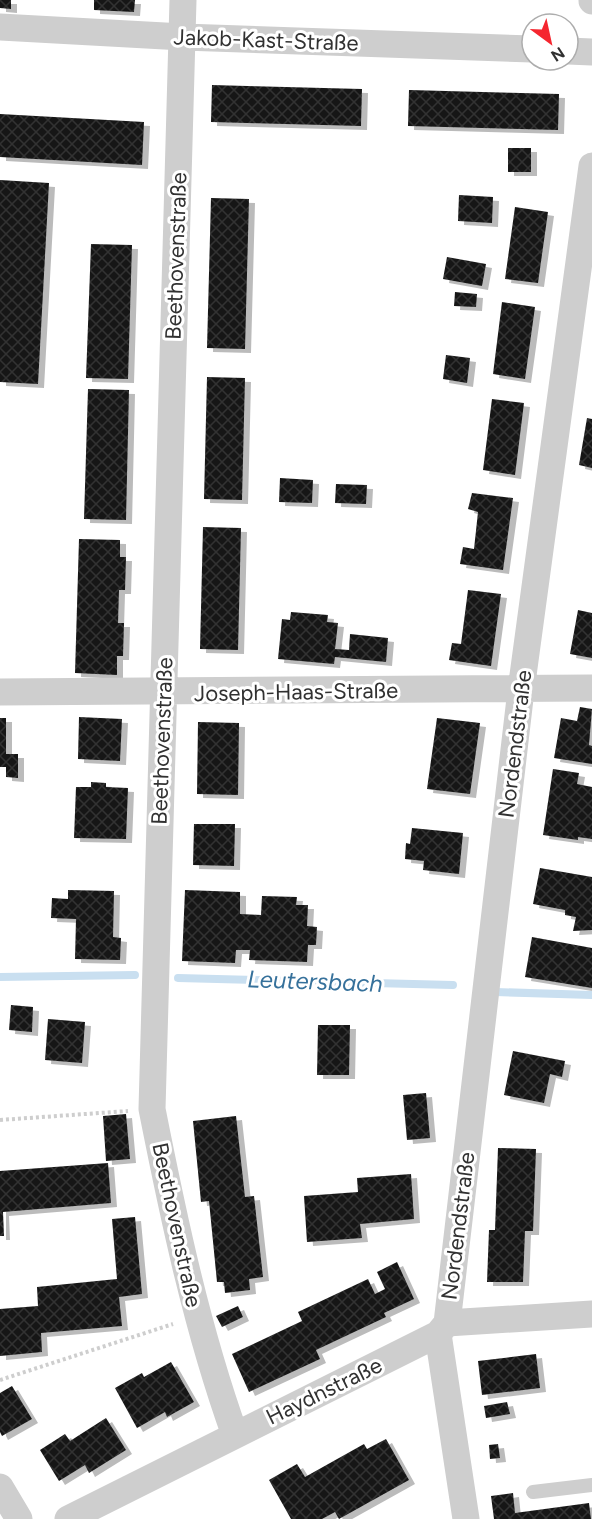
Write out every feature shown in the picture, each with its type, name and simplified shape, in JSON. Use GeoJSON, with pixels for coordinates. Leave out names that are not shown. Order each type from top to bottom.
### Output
{"type":"FeatureCollection","features":[{"type":"Feature","properties":{"kind":"street","name":"Beethovenstraße"},"geometry":{"type":"LineString","coordinates":[[183,0],[152,1109],[172,1214],[197,1316],[215,1379],[235,1435]]}},
{"type":"Feature","properties":{"kind":"street","name":"Jakob-Kast-Straße"},"geometry":{"type":"LineString","coordinates":[[0,27],[183,37],[520,49]]}},
{"type":"Feature","properties":{"kind":"street","name":"Nordendstraße"},"geometry":{"type":"LineString","coordinates":[[466,1519],[443,1328],[521,690],[592,166]]}},
{"type":"Feature","properties":{"kind":"street","name":"Joseph-Haas-Straße"},"geometry":{"type":"LineString","coordinates":[[0,692],[164,693],[592,688]]}},
{"type":"Feature","properties":{"kind":"street","name":"Haydnstraße"},"geometry":{"type":"LineString","coordinates":[[69,1519],[443,1328],[592,1314]]}},
{"type":"Feature","properties":{"kind":"street"},"geometry":{"type":"LineString","coordinates":[[0,1486],[19,1519]]}},
{"type":"Feature","properties":{"kind":"lane"},"geometry":{"type":"LineString","coordinates":[[533,1492],[592,1485]]}},
{"type":"Feature","properties":{"kind":"path"},"geometry":{"type":"LineString","coordinates":[[0,1120],[152,1109]]}},
{"type":"Feature","properties":{"kind":"path"},"geometry":{"type":"LineString","coordinates":[[0,1380],[197,1316]]}},
{"type":"Feature","properties":{"kind":"building"},"geometry":{"type":"Polygon","coordinates":[[[0,0],[11,0],[11,9],[0,8],[0,0]]]}},
{"type":"Feature","properties":{"kind":"building"},"geometry":{"type":"Polygon","coordinates":[[[94,0],[135,0],[134,12],[94,10],[94,0]]]}},
{"type":"Feature","properties":{"kind":"building"},"geometry":{"type":"Polygon","coordinates":[[[212,85],[362,89],[361,126],[211,122],[212,85]]]}},
{"type":"Feature","properties":{"kind":"building"},"geometry":{"type":"Polygon","coordinates":[[[409,90],[559,94],[558,130],[408,126],[409,90]]]}},
{"type":"Feature","properties":{"kind":"building"},"geometry":{"type":"Polygon","coordinates":[[[0,114],[144,122],[142,165],[0,157],[0,114]]]}},
{"type":"Feature","properties":{"kind":"building"},"geometry":{"type":"Polygon","coordinates":[[[508,148],[531,148],[531,172],[508,172],[508,148]]]}},
{"type":"Feature","properties":{"kind":"building"},"geometry":{"type":"Polygon","coordinates":[[[0,180],[49,183],[38,384],[0,382],[0,180]]]}},
{"type":"Feature","properties":{"kind":"building"},"geometry":{"type":"Polygon","coordinates":[[[459,195],[493,197],[492,223],[458,221],[459,195]]]}},
{"type":"Feature","properties":{"kind":"building"},"geometry":{"type":"Polygon","coordinates":[[[211,198],[249,199],[245,349],[207,348],[211,198]]]}},
{"type":"Feature","properties":{"kind":"building"},"geometry":{"type":"Polygon","coordinates":[[[515,207],[548,212],[538,283],[505,279],[515,207]]]}},
{"type":"Feature","properties":{"kind":"building"},"geometry":{"type":"Polygon","coordinates":[[[91,244],[132,245],[128,379],[86,378],[91,244]]]}},
{"type":"Feature","properties":{"kind":"building"},"geometry":{"type":"Polygon","coordinates":[[[447,257],[486,264],[482,286],[443,279],[447,257]]]}},
{"type":"Feature","properties":{"kind":"building"},"geometry":{"type":"Polygon","coordinates":[[[455,292],[477,294],[476,307],[454,306],[455,292]]]}},
{"type":"Feature","properties":{"kind":"building"},"geometry":{"type":"Polygon","coordinates":[[[502,302],[535,307],[525,379],[493,374],[502,302]]]}},
{"type":"Feature","properties":{"kind":"building"},"geometry":{"type":"Polygon","coordinates":[[[446,355],[470,358],[467,383],[443,379],[446,355]]]}},
{"type":"Feature","properties":{"kind":"building"},"geometry":{"type":"Polygon","coordinates":[[[207,377],[245,378],[242,500],[204,499],[207,377]]]}},
{"type":"Feature","properties":{"kind":"building"},"geometry":{"type":"Polygon","coordinates":[[[88,389],[129,390],[126,520],[84,519],[88,389]]]}},
{"type":"Feature","properties":{"kind":"building"},"geometry":{"type":"Polygon","coordinates":[[[492,399],[524,403],[515,475],[483,470],[492,399]]]}},
{"type":"Feature","properties":{"kind":"building"},"geometry":{"type":"Polygon","coordinates":[[[587,418],[592,419],[592,468],[579,465],[587,418]]]}},
{"type":"Feature","properties":{"kind":"building"},"geometry":{"type":"Polygon","coordinates":[[[280,478],[313,480],[312,503],[279,502],[280,478]]]}},
{"type":"Feature","properties":{"kind":"building"},"geometry":{"type":"Polygon","coordinates":[[[336,484],[367,485],[366,504],[335,503],[336,484]]]}},
{"type":"Feature","properties":{"kind":"building"},"geometry":{"type":"Polygon","coordinates":[[[472,493],[513,498],[503,570],[460,564],[463,547],[474,549],[478,512],[468,509],[472,493]]]}},
{"type":"Feature","properties":{"kind":"building"},"geometry":{"type":"Polygon","coordinates":[[[203,527],[241,528],[238,650],[200,649],[203,527]]]}},
{"type":"Feature","properties":{"kind":"building"},"geometry":{"type":"Polygon","coordinates":[[[79,539],[120,540],[120,557],[126,557],[125,590],[119,590],[118,623],[124,623],[123,656],[117,656],[117,675],[75,673],[79,539]]]}},
{"type":"Feature","properties":{"kind":"building"},"geometry":{"type":"Polygon","coordinates":[[[468,590],[501,594],[491,666],[449,660],[452,643],[461,644],[468,590]]]}},
{"type":"Feature","properties":{"kind":"building"},"geometry":{"type":"Polygon","coordinates":[[[578,610],[592,613],[592,658],[570,654],[578,610]]]}},
{"type":"Feature","properties":{"kind":"building"},"geometry":{"type":"Polygon","coordinates":[[[291,612],[328,615],[327,622],[338,623],[335,649],[349,650],[350,634],[388,638],[386,662],[335,657],[334,664],[278,659],[282,619],[290,620],[291,612]]]}},
{"type":"Feature","properties":{"kind":"building"},"geometry":{"type":"Polygon","coordinates":[[[580,707],[592,709],[589,745],[592,746],[592,764],[554,758],[561,718],[577,721],[580,707]]]}},
{"type":"Feature","properties":{"kind":"building"},"geometry":{"type":"Polygon","coordinates":[[[79,717],[122,719],[120,761],[78,759],[79,717]]]}},
{"type":"Feature","properties":{"kind":"building"},"geometry":{"type":"Polygon","coordinates":[[[0,718],[6,718],[6,754],[18,754],[18,778],[6,777],[6,767],[0,767],[0,718]]]}},
{"type":"Feature","properties":{"kind":"building"},"geometry":{"type":"Polygon","coordinates":[[[437,718],[480,723],[470,794],[427,789],[437,718]]]}},
{"type":"Feature","properties":{"kind":"building"},"geometry":{"type":"Polygon","coordinates":[[[198,722],[239,723],[238,795],[197,794],[198,722]]]}},
{"type":"Feature","properties":{"kind":"building"},"geometry":{"type":"Polygon","coordinates":[[[553,769],[579,773],[577,784],[592,787],[592,839],[578,837],[578,840],[543,835],[553,769]]]}},
{"type":"Feature","properties":{"kind":"building"},"geometry":{"type":"Polygon","coordinates":[[[91,782],[106,783],[106,787],[128,788],[126,839],[74,838],[76,787],[91,787],[91,782]]]}},
{"type":"Feature","properties":{"kind":"building"},"geometry":{"type":"Polygon","coordinates":[[[194,824],[235,824],[234,866],[193,865],[194,824]]]}},
{"type":"Feature","properties":{"kind":"building"},"geometry":{"type":"Polygon","coordinates":[[[412,828],[463,833],[459,874],[423,870],[424,861],[405,859],[406,843],[410,844],[412,828]]]}},
{"type":"Feature","properties":{"kind":"building"},"geometry":{"type":"Polygon","coordinates":[[[540,868],[592,877],[592,930],[573,931],[576,917],[565,915],[565,910],[533,904],[540,868]]]}},
{"type":"Feature","properties":{"kind":"building"},"geometry":{"type":"Polygon","coordinates":[[[68,890],[114,891],[113,937],[121,938],[120,960],[75,959],[76,919],[51,918],[52,898],[68,899],[68,890]]]}},
{"type":"Feature","properties":{"kind":"building"},"geometry":{"type":"Polygon","coordinates":[[[185,890],[240,892],[240,914],[261,915],[262,896],[297,897],[296,905],[308,905],[307,926],[317,927],[316,945],[308,945],[307,962],[249,960],[250,950],[236,950],[235,963],[182,961],[185,890]]]}},
{"type":"Feature","properties":{"kind":"building"},"geometry":{"type":"Polygon","coordinates":[[[532,937],[592,948],[592,988],[525,977],[532,937]]]}},
{"type":"Feature","properties":{"kind":"building"},"geometry":{"type":"Polygon","coordinates":[[[11,1005],[33,1007],[32,1032],[9,1030],[11,1005]]]}},
{"type":"Feature","properties":{"kind":"building"},"geometry":{"type":"Polygon","coordinates":[[[48,1019],[85,1022],[82,1063],[45,1060],[48,1019]]]}},
{"type":"Feature","properties":{"kind":"building"},"geometry":{"type":"Polygon","coordinates":[[[318,1025],[350,1025],[349,1075],[317,1075],[318,1025]]]}},
{"type":"Feature","properties":{"kind":"building"},"geometry":{"type":"Polygon","coordinates":[[[513,1051],[565,1061],[562,1077],[550,1074],[544,1103],[504,1095],[513,1051]]]}},
{"type":"Feature","properties":{"kind":"building"},"geometry":{"type":"Polygon","coordinates":[[[426,1093],[430,1138],[407,1140],[403,1095],[426,1093]]]}},
{"type":"Feature","properties":{"kind":"building"},"geometry":{"type":"Polygon","coordinates":[[[126,1114],[130,1159],[106,1161],[103,1116],[126,1114]]]}},
{"type":"Feature","properties":{"kind":"building"},"geometry":{"type":"Polygon","coordinates":[[[236,1116],[245,1197],[254,1196],[263,1277],[249,1279],[250,1290],[225,1293],[224,1282],[217,1282],[209,1201],[201,1202],[193,1121],[236,1116]]]}},
{"type":"Feature","properties":{"kind":"building"},"geometry":{"type":"Polygon","coordinates":[[[498,1148],[536,1149],[533,1231],[525,1231],[523,1282],[487,1282],[489,1230],[495,1230],[498,1148]]]}},
{"type":"Feature","properties":{"kind":"building"},"geometry":{"type":"Polygon","coordinates":[[[108,1163],[111,1203],[3,1212],[4,1236],[0,1236],[0,1171],[108,1163]]]}},
{"type":"Feature","properties":{"kind":"building"},"geometry":{"type":"Polygon","coordinates":[[[411,1174],[414,1219],[360,1224],[362,1238],[307,1242],[304,1196],[358,1192],[357,1178],[411,1174]]]}},
{"type":"Feature","properties":{"kind":"building"},"geometry":{"type":"Polygon","coordinates":[[[135,1217],[142,1294],[119,1297],[122,1326],[41,1333],[42,1352],[0,1356],[0,1309],[38,1306],[37,1287],[117,1279],[112,1219],[135,1217]]]}},
{"type":"Feature","properties":{"kind":"building"},"geometry":{"type":"Polygon","coordinates":[[[397,1262],[414,1299],[384,1313],[386,1317],[316,1350],[320,1359],[249,1392],[232,1354],[302,1321],[298,1312],[368,1279],[375,1294],[385,1289],[377,1272],[397,1262]]]}},
{"type":"Feature","properties":{"kind":"building"},"geometry":{"type":"Polygon","coordinates":[[[238,1306],[243,1317],[222,1327],[216,1316],[238,1306]]]}},
{"type":"Feature","properties":{"kind":"building"},"geometry":{"type":"Polygon","coordinates":[[[536,1354],[540,1388],[482,1395],[478,1361],[536,1354]]]}},
{"type":"Feature","properties":{"kind":"building"},"geometry":{"type":"Polygon","coordinates":[[[171,1362],[194,1402],[167,1417],[165,1412],[137,1428],[115,1388],[142,1373],[144,1377],[171,1362]]]}},
{"type":"Feature","properties":{"kind":"building"},"geometry":{"type":"Polygon","coordinates":[[[12,1386],[32,1419],[2,1436],[0,1432],[0,1393],[12,1386]]]}},
{"type":"Feature","properties":{"kind":"building"},"geometry":{"type":"Polygon","coordinates":[[[507,1402],[510,1414],[486,1418],[484,1406],[507,1402]]]}},
{"type":"Feature","properties":{"kind":"building"},"geometry":{"type":"Polygon","coordinates":[[[106,1418],[126,1450],[89,1473],[85,1465],[59,1481],[40,1450],[65,1434],[70,1441],[106,1418]]]}},
{"type":"Feature","properties":{"kind":"building"},"geometry":{"type":"Polygon","coordinates":[[[386,1439],[409,1480],[339,1519],[335,1512],[322,1519],[291,1519],[269,1480],[297,1464],[305,1477],[364,1444],[367,1449],[386,1439]]]}},
{"type":"Feature","properties":{"kind":"building"},"geometry":{"type":"Polygon","coordinates":[[[498,1444],[500,1458],[490,1459],[489,1445],[498,1444]]]}},
{"type":"Feature","properties":{"kind":"building"},"geometry":{"type":"Polygon","coordinates":[[[513,1493],[515,1513],[589,1503],[591,1519],[494,1519],[491,1496],[513,1493]]]}},
{"type":"Feature","properties":{"kind":"waterway","name":"Leutersbach"},"geometry":{"type":"LineString","coordinates":[[0,977],[135,975]]}},
{"type":"Feature","properties":{"kind":"waterway","name":"Leutersbach"},"geometry":{"type":"LineString","coordinates":[[178,978],[453,985]]}},
{"type":"Feature","properties":{"kind":"waterway","name":"Leutersbach"},"geometry":{"type":"LineString","coordinates":[[496,992],[592,995]]}}]}
